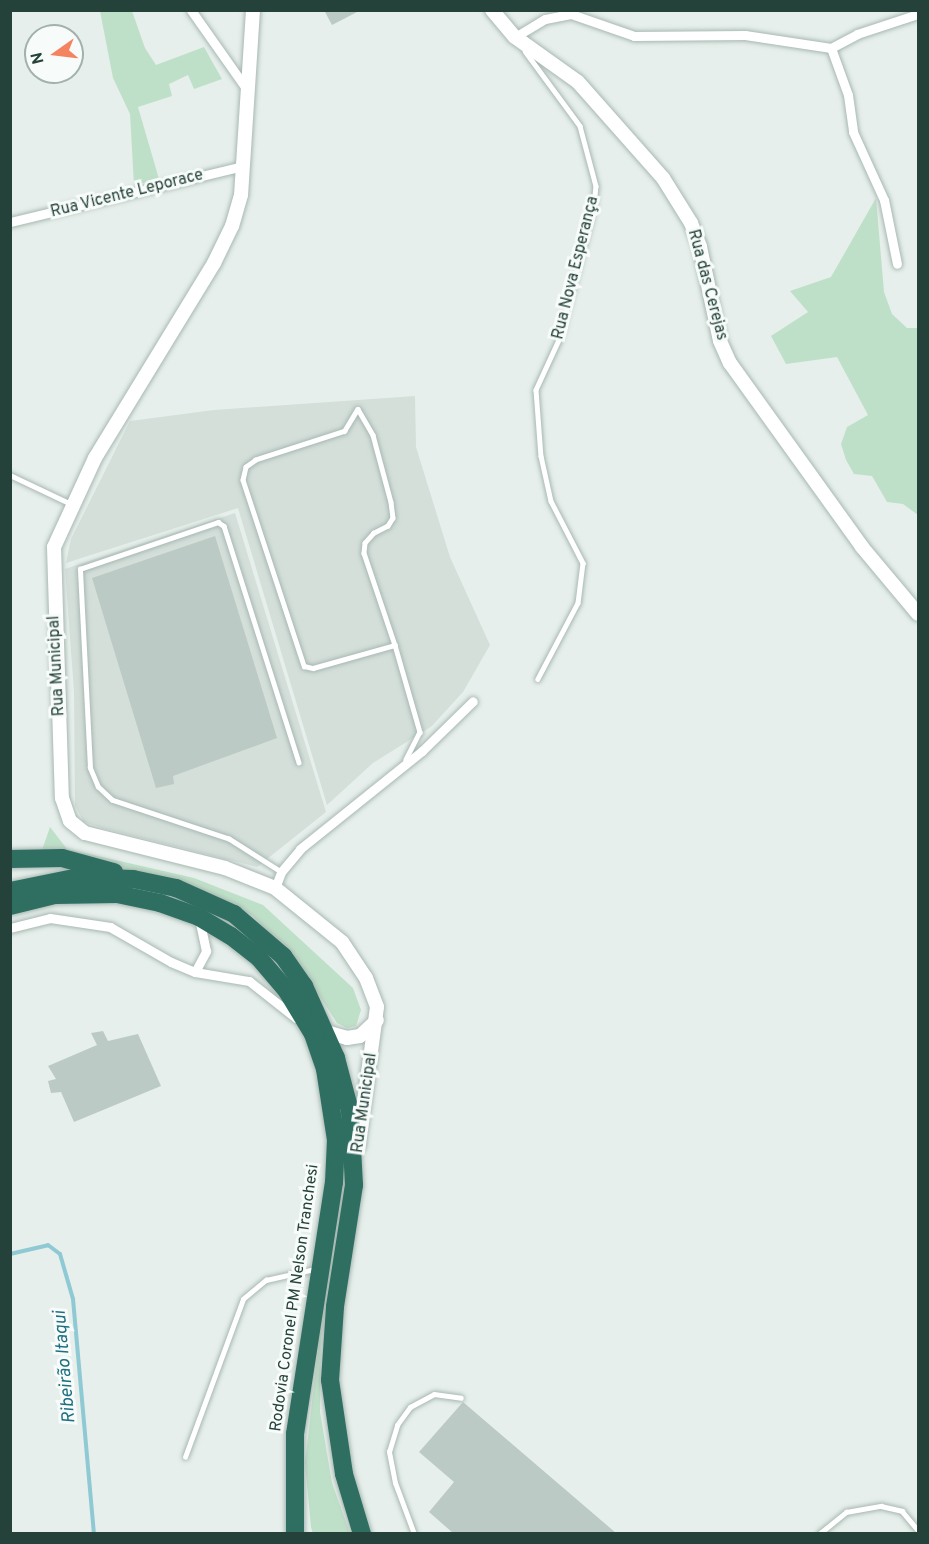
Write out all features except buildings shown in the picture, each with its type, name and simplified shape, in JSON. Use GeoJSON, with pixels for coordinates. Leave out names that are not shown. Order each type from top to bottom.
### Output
{"type":"FeatureCollection","features":[{"type":"Feature","properties":{"kind":"highway"},"geometry":{"type":"LineString","coordinates":[[10,859],[62,858],[133,879]]}},
{"type":"Feature","properties":{"kind":"highway","name":"Rodovia Coronel PM Nelson Tranchesi"},"geometry":{"type":"LineString","coordinates":[[10,891],[79,877],[133,879],[176,888],[234,914],[283,956],[304,986],[319,1033],[350,1111],[354,1185],[335,1307],[330,1380],[344,1474],[362,1533]]}},
{"type":"Feature","properties":{"kind":"highway","name":"Rodovia Coronel PM Nelson Tranchesi"},"geometry":{"type":"LineString","coordinates":[[10,906],[55,896],[117,894],[160,903],[199,917],[231,936],[259,958],[319,1033],[336,1140],[321,1268],[294,1434],[292,1505],[295,1533]]}},
{"type":"Feature","properties":{"kind":"highway"},"geometry":{"type":"LineString","coordinates":[[292,1505],[303,1533]]}},
{"type":"Feature","properties":{"kind":"main road","name":"Rua Municipal"},"geometry":{"type":"LineString","coordinates":[[253,10],[243,166],[238,206],[214,263],[71,504],[53,554],[62,789],[70,821],[85,833],[225,868],[275,888],[342,942],[372,991],[377,1020],[354,1185]]}},
{"type":"Feature","properties":{"kind":"main road","name":"Rua das Cerejas"},"geometry":{"type":"LineString","coordinates":[[492,10],[515,37],[564,69],[663,178],[697,239],[720,341],[730,363],[862,547],[918,614]]}},
{"type":"Feature","properties":{"kind":"main road","name":"Rua Municipal"},"geometry":{"type":"LineString","coordinates":[[319,1033],[347,1038],[360,1036],[377,1020]]}},
{"type":"Feature","properties":{"kind":"street"},"geometry":{"type":"LineString","coordinates":[[191,10],[248,92]]}},
{"type":"Feature","properties":{"kind":"street"},"geometry":{"type":"LineString","coordinates":[[515,37],[551,17],[571,14],[634,36],[745,35],[831,48],[857,34],[918,14]]}},
{"type":"Feature","properties":{"kind":"street"},"geometry":{"type":"LineString","coordinates":[[831,48],[848,95],[853,132],[884,200],[897,264]]}},
{"type":"Feature","properties":{"kind":"street","name":"Rua Vicente Leporace"},"geometry":{"type":"LineString","coordinates":[[10,222],[243,166]]}},
{"type":"Feature","properties":{"kind":"street"},"geometry":{"type":"LineString","coordinates":[[275,888],[281,872],[300,849],[403,766],[473,701]]}},
{"type":"Feature","properties":{"kind":"street"},"geometry":{"type":"LineString","coordinates":[[195,972],[206,951],[199,917]]}},
{"type":"Feature","properties":{"kind":"street"},"geometry":{"type":"LineString","coordinates":[[10,928],[50,918],[87,921],[110,927],[195,972],[249,981],[263,989],[319,1033]]}},
{"type":"Feature","properties":{"kind":"lane","name":"Rua Nova Esperança"},"geometry":{"type":"LineString","coordinates":[[515,37],[580,126],[596,186],[562,331],[536,390],[541,456],[551,501],[583,563],[578,603],[538,679]]}},
{"type":"Feature","properties":{"kind":"lane"},"geometry":{"type":"LineString","coordinates":[[395,645],[313,668],[304,666],[243,480],[246,466],[256,460],[345,431],[358,409],[373,435],[391,502],[393,518],[388,526],[374,533],[365,543],[364,553],[395,645],[420,732],[403,766]]}},
{"type":"Feature","properties":{"kind":"lane"},"geometry":{"type":"LineString","coordinates":[[10,475],[71,504]]}},
{"type":"Feature","properties":{"kind":"lane"},"geometry":{"type":"LineString","coordinates":[[281,872],[229,839],[112,800],[98,787],[90,768],[80,569],[218,522],[224,526],[299,762]]}},
{"type":"Feature","properties":{"kind":"lane"},"geometry":{"type":"LineString","coordinates":[[184,1457],[243,1299],[266,1280],[321,1268]]}},
{"type":"Feature","properties":{"kind":"lane"},"geometry":{"type":"LineString","coordinates":[[414,1533],[403,1509],[389,1452],[397,1425],[410,1407],[434,1394],[461,1398]]}},
{"type":"Feature","properties":{"kind":"lane"},"geometry":{"type":"LineString","coordinates":[[819,1533],[846,1512],[881,1506],[902,1512],[918,1530]]}},
{"type":"Feature","properties":{"kind":"shaded area"},"geometry":{"type":"Polygon","coordinates":[[[415,396],[416,447],[450,557],[490,645],[463,692],[432,726],[373,763],[327,805],[238,508],[66,563],[71,539],[130,421],[214,410],[415,396]]]}},
{"type":"Feature","properties":{"kind":"shaded area"},"geometry":{"type":"Polygon","coordinates":[[[235,513],[326,812],[257,867],[84,822],[75,806],[74,692],[65,569],[235,513]]]}},
{"type":"Feature","properties":{"kind":"green space"},"geometry":{"type":"Polygon","coordinates":[[[100,11],[132,11],[145,48],[156,65],[204,47],[222,79],[194,89],[188,75],[169,84],[172,96],[138,107],[159,179],[134,185],[130,114],[113,78],[100,11]]]}},
{"type":"Feature","properties":{"kind":"green space"},"geometry":{"type":"Polygon","coordinates":[[[876,198],[884,292],[892,314],[907,328],[918,328],[918,515],[903,504],[887,502],[872,476],[854,474],[846,460],[841,444],[847,427],[868,415],[837,357],[786,364],[771,336],[808,312],[790,291],[831,277],[876,198]]]}},
{"type":"Feature","properties":{"kind":"green space"},"geometry":{"type":"Polygon","coordinates":[[[50,827],[67,849],[194,878],[263,905],[353,988],[361,1010],[356,1026],[347,1028],[337,1023],[299,964],[253,916],[193,886],[42,850],[50,827]]]}},
{"type":"Feature","properties":{"kind":"green space"},"geometry":{"type":"Polygon","coordinates":[[[321,1324],[320,1412],[332,1483],[350,1533],[313,1534],[311,1527],[305,1463],[321,1324]]]}},
{"type":"Feature","properties":{"kind":"waterway","name":"Ribeirão Itaqui"},"geometry":{"type":"LineString","coordinates":[[10,1254],[48,1245],[60,1254],[73,1299],[94,1534]]}}]}
